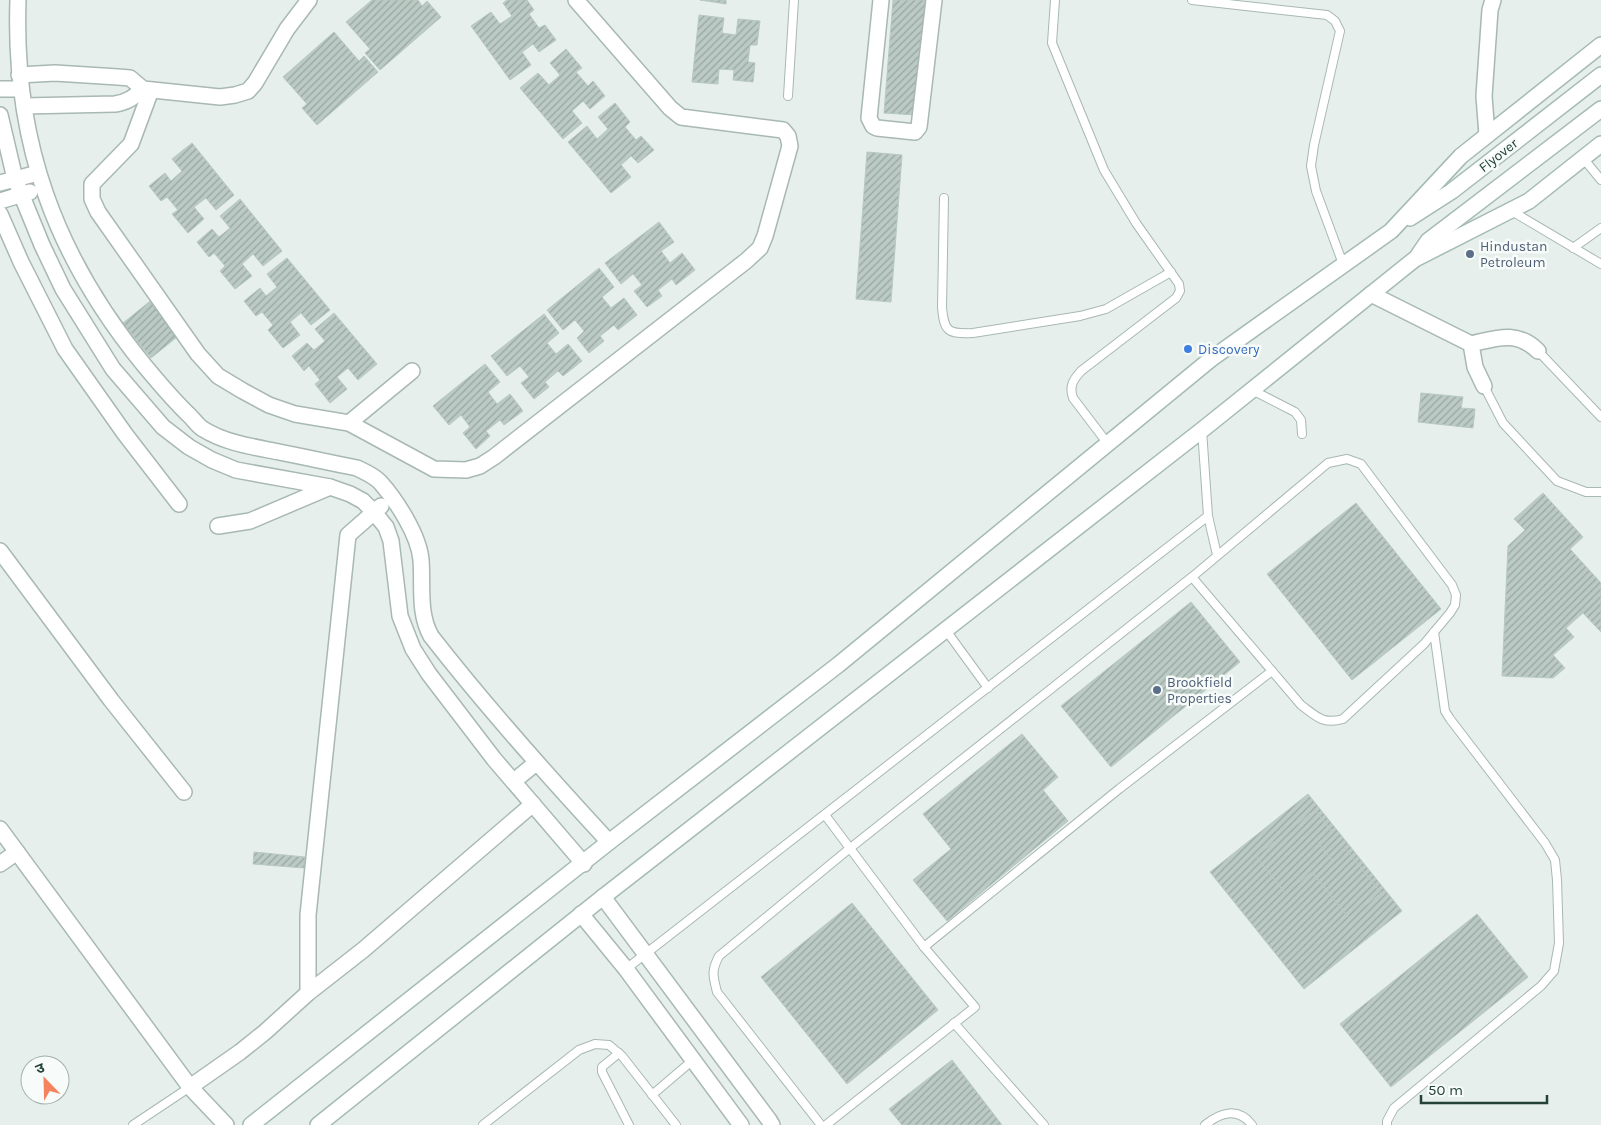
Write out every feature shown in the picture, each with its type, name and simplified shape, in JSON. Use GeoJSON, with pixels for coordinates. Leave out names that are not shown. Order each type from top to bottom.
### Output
{"type":"FeatureCollection","features":[{"type":"Feature","properties":{"kind":"street"},"geometry":{"type":"LineString","coordinates":[[18,0],[20,82],[28,136],[38,173],[54,218],[77,268],[105,313],[171,398],[203,429],[228,440],[257,448],[356,468],[371,475],[379,482],[415,535],[421,557],[423,615],[431,636],[475,693],[609,842]]}},
{"type":"Feature","properties":{"kind":"street"},"geometry":{"type":"LineString","coordinates":[[0,89],[56,73],[130,78],[147,89],[220,97],[235,95],[248,91],[255,84],[287,29],[309,0]]}},
{"type":"Feature","properties":{"kind":"street"},"geometry":{"type":"LineString","coordinates":[[147,89],[131,144],[92,184],[92,199],[98,212],[198,354],[218,376],[269,405],[295,414],[348,423],[434,469],[466,470],[480,466],[683,310],[760,248],[766,236],[790,146],[788,136],[783,130],[681,117],[670,108],[576,0]]}},
{"type":"Feature","properties":{"kind":"street"},"geometry":{"type":"LineString","coordinates":[[881,0],[869,118],[873,126],[878,128],[915,132],[919,127],[934,0]]}},
{"type":"Feature","properties":{"kind":"street"},"geometry":{"type":"LineString","coordinates":[[1487,135],[1484,96],[1493,0]]}},
{"type":"Feature","properties":{"kind":"street"},"geometry":{"type":"LineString","coordinates":[[251,1125],[584,864],[609,842],[838,665],[1211,359],[1391,231],[1461,156],[1601,44]]}},
{"type":"Feature","properties":{"kind":"street","name":"Flyover"},"geometry":{"type":"LineString","coordinates":[[1391,231],[1452,191],[1601,75]]}},
{"type":"Feature","properties":{"kind":"street"},"geometry":{"type":"LineString","coordinates":[[24,106],[115,104],[126,102],[147,89]]}},
{"type":"Feature","properties":{"kind":"street","name":"Flyover"},"geometry":{"type":"LineString","coordinates":[[1415,259],[1428,241],[1601,109]]}},
{"type":"Feature","properties":{"kind":"street"},"geometry":{"type":"LineString","coordinates":[[0,114],[15,179],[42,245],[63,289],[113,369],[163,427],[188,448],[236,470],[330,486],[363,501],[374,511],[386,527],[391,542],[400,616],[413,649],[440,688],[494,758],[584,864]]}},
{"type":"Feature","properties":{"kind":"street"},"geometry":{"type":"LineString","coordinates":[[318,1125],[603,896],[1202,430],[1415,259],[1529,201],[1601,144]]}},
{"type":"Feature","properties":{"kind":"street"},"geometry":{"type":"LineString","coordinates":[[0,183],[38,173]]}},
{"type":"Feature","properties":{"kind":"street"},"geometry":{"type":"LineString","coordinates":[[0,201],[43,188]]}},
{"type":"Feature","properties":{"kind":"street"},"geometry":{"type":"LineString","coordinates":[[0,214],[21,262],[65,348],[125,434],[179,504]]}},
{"type":"Feature","properties":{"kind":"street"},"geometry":{"type":"LineString","coordinates":[[1371,294],[1471,344],[1500,337],[1521,338],[1538,351]]}},
{"type":"Feature","properties":{"kind":"street"},"geometry":{"type":"LineString","coordinates":[[1471,344],[1474,368],[1484,386]]}},
{"type":"Feature","properties":{"kind":"street"},"geometry":{"type":"LineString","coordinates":[[348,423],[412,371]]}},
{"type":"Feature","properties":{"kind":"street"},"geometry":{"type":"LineString","coordinates":[[218,526],[250,521],[286,507],[330,486]]}},
{"type":"Feature","properties":{"kind":"street"},"geometry":{"type":"LineString","coordinates":[[308,993],[308,916],[348,535],[374,511],[392,499]]}},
{"type":"Feature","properties":{"kind":"street"},"geometry":{"type":"LineString","coordinates":[[0,551],[127,721],[184,792]]}},
{"type":"Feature","properties":{"kind":"street"},"geometry":{"type":"LineString","coordinates":[[514,781],[536,763]]}},
{"type":"Feature","properties":{"kind":"street"},"geometry":{"type":"LineString","coordinates":[[190,1087],[240,1052],[308,993],[363,950],[533,804]]}},
{"type":"Feature","properties":{"kind":"street"},"geometry":{"type":"LineString","coordinates":[[0,829],[190,1087],[226,1125]]}},
{"type":"Feature","properties":{"kind":"street"},"geometry":{"type":"LineString","coordinates":[[0,864],[17,852]]}},
{"type":"Feature","properties":{"kind":"street"},"geometry":{"type":"LineString","coordinates":[[603,896],[768,1123]]}},
{"type":"Feature","properties":{"kind":"street"},"geometry":{"type":"LineString","coordinates":[[581,914],[626,969],[741,1125]]}},
{"type":"Feature","properties":{"kind":"lane"},"geometry":{"type":"LineString","coordinates":[[788,96],[794,0]]}},
{"type":"Feature","properties":{"kind":"lane"},"geometry":{"type":"LineString","coordinates":[[1055,0],[1052,43],[1089,136],[1104,170],[1120,198],[1180,284],[1180,291],[1176,298],[1073,380],[1071,390],[1073,398],[1108,444]]}},
{"type":"Feature","properties":{"kind":"lane"},"geometry":{"type":"LineString","coordinates":[[1192,0],[1327,15],[1335,21],[1340,32],[1314,145],[1311,166],[1316,191],[1343,264]]}},
{"type":"Feature","properties":{"kind":"lane"},"geometry":{"type":"LineString","coordinates":[[1583,158],[1601,180]]}},
{"type":"Feature","properties":{"kind":"lane"},"geometry":{"type":"LineString","coordinates":[[944,198],[942,307],[944,323],[950,332],[957,334],[973,333],[1080,316],[1106,309],[1171,272]]}},
{"type":"Feature","properties":{"kind":"lane"},"geometry":{"type":"LineString","coordinates":[[1510,210],[1601,264]]}},
{"type":"Feature","properties":{"kind":"lane"},"geometry":{"type":"LineString","coordinates":[[1574,248],[1601,228]]}},
{"type":"Feature","properties":{"kind":"lane"},"geometry":{"type":"LineString","coordinates":[[1538,351],[1601,417]]}},
{"type":"Feature","properties":{"kind":"lane"},"geometry":{"type":"LineString","coordinates":[[1484,386],[1502,423],[1557,481],[1586,492],[1601,492]]}},
{"type":"Feature","properties":{"kind":"lane"},"geometry":{"type":"LineString","coordinates":[[1252,390],[1295,412],[1301,420],[1302,434]]}},
{"type":"Feature","properties":{"kind":"lane"},"geometry":{"type":"LineString","coordinates":[[1202,430],[1208,516],[1217,555]]}},
{"type":"Feature","properties":{"kind":"lane"},"geometry":{"type":"LineString","coordinates":[[820,1125],[717,992],[713,967],[719,956],[849,849],[1192,576],[1328,463],[1347,459],[1361,464],[1452,586],[1456,595],[1455,605],[1450,613],[1424,644],[1343,719],[1332,723],[1323,721],[1301,705],[1192,576]]}},
{"type":"Feature","properties":{"kind":"lane"},"geometry":{"type":"LineString","coordinates":[[626,969],[1208,516]]}},
{"type":"Feature","properties":{"kind":"lane"},"geometry":{"type":"LineString","coordinates":[[945,629],[988,688]]}},
{"type":"Feature","properties":{"kind":"lane"},"geometry":{"type":"LineString","coordinates":[[1387,1125],[1387,1121],[1394,1108],[1541,986],[1554,971],[1559,943],[1555,860],[1545,843],[1445,711],[1434,632]]}},
{"type":"Feature","properties":{"kind":"lane"},"geometry":{"type":"LineString","coordinates":[[924,947],[1119,789],[1272,671]]}},
{"type":"Feature","properties":{"kind":"lane"},"geometry":{"type":"LineString","coordinates":[[825,815],[924,947],[975,1007],[826,1125]]}},
{"type":"Feature","properties":{"kind":"lane"},"geometry":{"type":"LineString","coordinates":[[954,1023],[1044,1125]]}},
{"type":"Feature","properties":{"kind":"lane"},"geometry":{"type":"LineString","coordinates":[[483,1125],[579,1050],[595,1044],[603,1044],[610,1046],[619,1053],[676,1125]]}},
{"type":"Feature","properties":{"kind":"lane"},"geometry":{"type":"LineString","coordinates":[[619,1053],[602,1067],[602,1072],[629,1125]]}},
{"type":"Feature","properties":{"kind":"lane"},"geometry":{"type":"LineString","coordinates":[[652,1095],[693,1060]]}},
{"type":"Feature","properties":{"kind":"lane"},"geometry":{"type":"LineString","coordinates":[[133,1125],[190,1087]]}},
{"type":"Feature","properties":{"kind":"lane"},"geometry":{"type":"LineString","coordinates":[[1205,1125],[1228,1113],[1239,1114],[1252,1125]]}},
{"type":"Feature","properties":{"kind":"building"},"geometry":{"type":"Polygon","coordinates":[[[372,0],[418,0],[422,6],[427,1],[441,17],[380,70],[365,53],[370,49],[346,22],[372,0]]]}},
{"type":"Feature","properties":{"kind":"building"},"geometry":{"type":"Polygon","coordinates":[[[507,0],[527,0],[534,10],[529,14],[539,28],[545,25],[556,40],[539,52],[533,44],[522,52],[531,65],[510,80],[471,26],[491,12],[500,24],[512,16],[503,3],[507,0]]]}},
{"type":"Feature","properties":{"kind":"building"},"geometry":{"type":"Polygon","coordinates":[[[700,0],[726,0],[726,4],[700,0]]]}},
{"type":"Feature","properties":{"kind":"building"},"geometry":{"type":"Polygon","coordinates":[[[893,0],[926,0],[916,115],[884,113],[893,0]]]}},
{"type":"Feature","properties":{"kind":"building"},"geometry":{"type":"Polygon","coordinates":[[[699,15],[724,18],[722,33],[736,35],[738,19],[760,21],[757,45],[750,45],[748,62],[755,63],[753,82],[733,80],[734,70],[719,69],[718,84],[692,82],[699,15]]]}},
{"type":"Feature","properties":{"kind":"building"},"geometry":{"type":"Polygon","coordinates":[[[334,32],[359,61],[364,56],[378,72],[317,125],[302,108],[307,104],[283,77],[334,32]]]}},
{"type":"Feature","properties":{"kind":"building"},"geometry":{"type":"Polygon","coordinates":[[[566,49],[582,68],[576,72],[588,86],[593,81],[605,96],[590,109],[583,101],[572,111],[582,123],[563,139],[520,88],[538,73],[549,85],[560,75],[550,63],[566,49]]]}},
{"type":"Feature","properties":{"kind":"building"},"geometry":{"type":"Polygon","coordinates":[[[615,103],[630,122],[625,127],[636,140],[641,136],[654,150],[638,163],[631,156],[621,165],[631,177],[611,193],[568,142],[587,126],[597,139],[608,129],[598,117],[615,103]]]}},
{"type":"Feature","properties":{"kind":"building"},"geometry":{"type":"Polygon","coordinates":[[[192,143],[234,195],[216,210],[206,198],[194,207],[204,219],[188,233],[172,214],[178,210],[167,197],[161,201],[149,186],[165,173],[171,181],[182,171],[172,159],[192,143]]]}},
{"type":"Feature","properties":{"kind":"building"},"geometry":{"type":"Polygon","coordinates":[[[867,152],[902,155],[891,302],[856,299],[867,152]]]}},
{"type":"Feature","properties":{"kind":"building"},"geometry":{"type":"Polygon","coordinates":[[[240,199],[282,251],[263,266],[253,254],[242,264],[252,276],[235,289],[220,271],[225,266],[214,253],[209,257],[197,242],[212,229],[219,237],[230,228],[220,216],[240,199]]]}},
{"type":"Feature","properties":{"kind":"building"},"geometry":{"type":"Polygon","coordinates":[[[659,222],[674,242],[661,251],[670,263],[682,253],[695,270],[676,285],[672,279],[658,290],[662,296],[647,307],[634,291],[642,285],[633,274],[621,284],[605,263],[659,222]]]}},
{"type":"Feature","properties":{"kind":"building"},"geometry":{"type":"Polygon","coordinates":[[[287,258],[330,310],[311,325],[301,313],[290,322],[300,335],[283,348],[268,330],[273,325],[262,312],[256,316],[244,301],[260,288],[266,296],[277,287],[267,274],[287,258]]]}},
{"type":"Feature","properties":{"kind":"building"},"geometry":{"type":"Polygon","coordinates":[[[599,268],[614,287],[602,297],[611,308],[624,298],[637,315],[618,330],[614,325],[600,336],[604,341],[589,353],[577,338],[584,331],[575,320],[563,330],[547,310],[599,268]]]}},
{"type":"Feature","properties":{"kind":"building"},"geometry":{"type":"Polygon","coordinates":[[[154,298],[182,333],[151,358],[123,323],[154,298]]]}},
{"type":"Feature","properties":{"kind":"building"},"geometry":{"type":"Polygon","coordinates":[[[334,313],[377,364],[358,380],[348,368],[337,377],[347,389],[330,403],[315,384],[320,380],[309,366],[304,371],[292,356],[307,343],[314,350],[325,341],[315,329],[334,313]]]}},
{"type":"Feature","properties":{"kind":"building"},"geometry":{"type":"Polygon","coordinates":[[[544,314],[559,333],[547,343],[556,354],[568,344],[582,361],[563,376],[558,371],[545,382],[549,387],[534,399],[521,383],[529,377],[520,366],[507,376],[491,356],[544,314]]]}},
{"type":"Feature","properties":{"kind":"building"},"geometry":{"type":"Polygon","coordinates":[[[485,364],[500,382],[488,392],[497,404],[510,394],[523,411],[504,425],[500,420],[486,431],[490,436],[476,449],[463,433],[470,427],[461,415],[449,425],[433,406],[485,364]]]}},
{"type":"Feature","properties":{"kind":"building"},"geometry":{"type":"Polygon","coordinates":[[[1421,393],[1463,397],[1461,408],[1475,409],[1473,428],[1418,422],[1421,393]]]}},
{"type":"Feature","properties":{"kind":"building"},"geometry":{"type":"Polygon","coordinates":[[[1543,493],[1583,537],[1570,549],[1601,583],[1601,632],[1583,613],[1566,628],[1574,637],[1553,655],[1565,668],[1553,678],[1502,676],[1508,546],[1525,530],[1514,519],[1543,493]]]}},
{"type":"Feature","properties":{"kind":"building"},"geometry":{"type":"Polygon","coordinates":[[[1356,503],[1441,609],[1352,680],[1267,574],[1356,503]]]}},
{"type":"Feature","properties":{"kind":"building"},"geometry":{"type":"Polygon","coordinates":[[[1191,602],[1240,662],[1111,767],[1061,706],[1191,602]]]}},
{"type":"Feature","properties":{"kind":"building"},"geometry":{"type":"Polygon","coordinates":[[[1022,734],[1058,777],[1043,790],[1068,821],[947,921],[913,880],[951,849],[923,814],[1022,734]]]}},
{"type":"Feature","properties":{"kind":"building"},"geometry":{"type":"Polygon","coordinates":[[[1308,794],[1402,911],[1304,989],[1210,872],[1308,794]],[[1315,810],[1256,856],[1285,893],[1312,872],[1349,918],[1381,893],[1346,849],[1332,860],[1318,843],[1332,832],[1315,810]]]}},
{"type":"Feature","properties":{"kind":"building"},"geometry":{"type":"Polygon","coordinates":[[[1315,810],[1332,832],[1318,843],[1332,860],[1346,849],[1381,893],[1349,918],[1312,872],[1285,893],[1256,856],[1315,810]]]}},
{"type":"Feature","properties":{"kind":"building"},"geometry":{"type":"Polygon","coordinates":[[[254,852],[305,857],[304,868],[253,864],[254,852]]]}},
{"type":"Feature","properties":{"kind":"building"},"geometry":{"type":"Polygon","coordinates":[[[852,903],[938,1010],[847,1084],[761,977],[852,903]]]}},
{"type":"Feature","properties":{"kind":"building"},"geometry":{"type":"Polygon","coordinates":[[[1477,914],[1528,977],[1391,1087],[1340,1024],[1477,914]]]}},
{"type":"Feature","properties":{"kind":"building"},"geometry":{"type":"Polygon","coordinates":[[[952,1060],[1002,1125],[902,1125],[889,1109],[952,1060]]]}},
{"type":"Feature","properties":{"kind":"place","name":"Hindustan Petroleum"},"geometry":{"type":"Point","coordinates":[1470,254]}},
{"type":"Feature","properties":{"kind":"place","name":"Discovery"},"geometry":{"type":"Point","coordinates":[1188,349]}},
{"type":"Feature","properties":{"kind":"place","name":"Brookfield Properties"},"geometry":{"type":"Point","coordinates":[1157,690]}}]}
